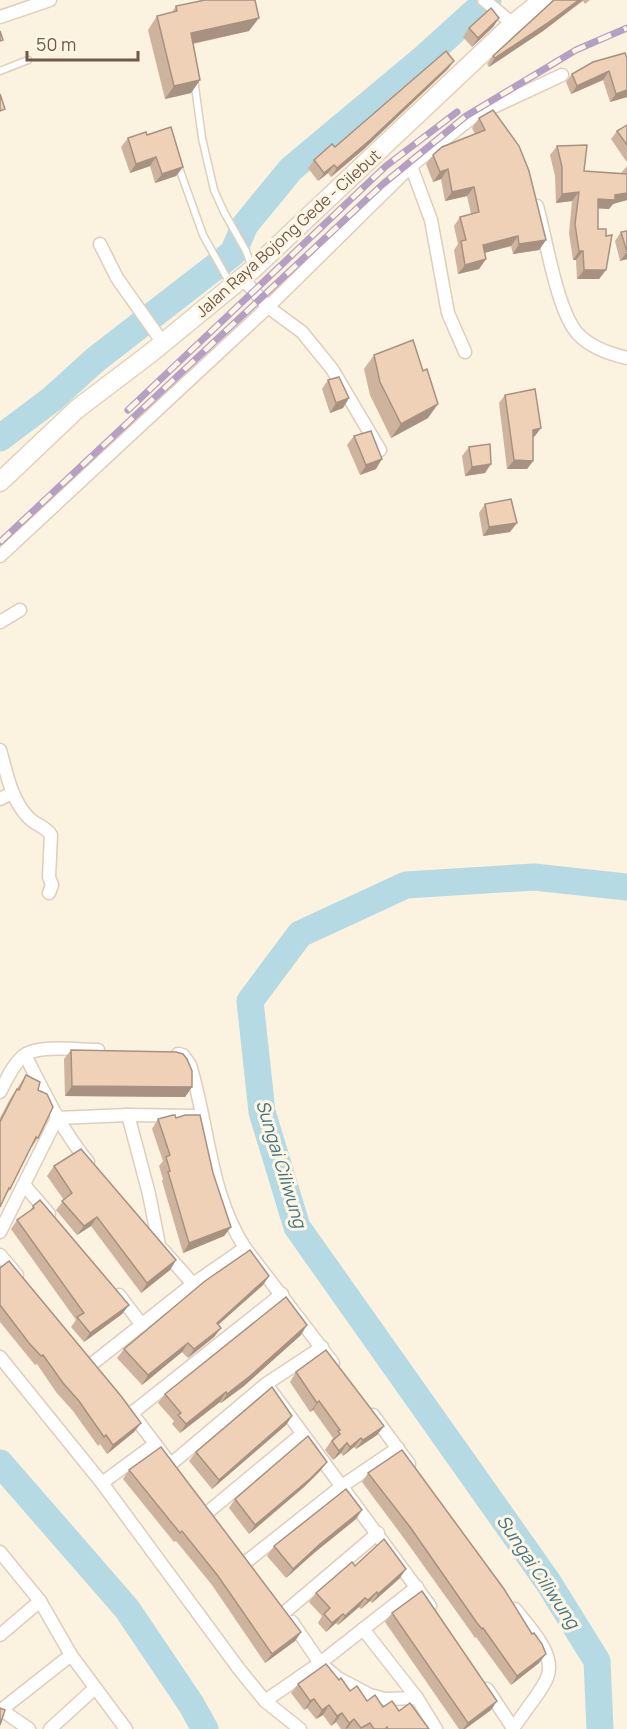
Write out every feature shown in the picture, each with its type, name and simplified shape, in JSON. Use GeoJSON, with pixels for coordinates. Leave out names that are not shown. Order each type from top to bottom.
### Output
{"type":"FeatureCollection","features":[{"type":"Feature","properties":{"kind":"main road","name":"Jalan Raya Bojong Gede - Cilebut"},"geometry":{"type":"LineString","coordinates":[[0,482],[77,409],[163,343],[242,277],[510,22],[543,0]]}},
{"type":"Feature","properties":{"kind":"street"},"geometry":{"type":"LineString","coordinates":[[0,17],[50,0]]}},
{"type":"Feature","properties":{"kind":"street"},"geometry":{"type":"LineString","coordinates":[[484,0],[510,22]]}},
{"type":"Feature","properties":{"kind":"street"},"geometry":{"type":"LineString","coordinates":[[0,555],[268,308],[411,166],[474,116],[493,113],[562,75]]}},
{"type":"Feature","properties":{"kind":"street"},"geometry":{"type":"LineString","coordinates":[[411,166],[431,220],[448,313],[465,352]]}},
{"type":"Feature","properties":{"kind":"street"},"geometry":{"type":"LineString","coordinates":[[535,199],[553,270],[568,318],[577,334],[594,347],[627,358]]}},
{"type":"Feature","properties":{"kind":"street"},"geometry":{"type":"LineString","coordinates":[[100,244],[117,278],[163,343]]}},
{"type":"Feature","properties":{"kind":"street"},"geometry":{"type":"LineString","coordinates":[[242,277],[268,308],[302,332],[332,369],[380,450]]}},
{"type":"Feature","properties":{"kind":"street"},"geometry":{"type":"LineString","coordinates":[[0,622],[20,610]]}},
{"type":"Feature","properties":{"kind":"street"},"geometry":{"type":"LineString","coordinates":[[0,750],[12,793],[21,810],[34,824],[47,830],[51,835],[49,877],[52,885],[49,893]]}},
{"type":"Feature","properties":{"kind":"street"},"geometry":{"type":"LineString","coordinates":[[0,799],[12,793]]}},
{"type":"Feature","properties":{"kind":"street"},"geometry":{"type":"LineString","coordinates":[[0,1092],[13,1068],[25,1055],[36,1050],[106,1051]]}},
{"type":"Feature","properties":{"kind":"street"},"geometry":{"type":"LineString","coordinates":[[160,1052],[183,1055],[190,1065],[219,1192],[233,1229],[342,1375]]}},
{"type":"Feature","properties":{"kind":"street"},"geometry":{"type":"LineString","coordinates":[[25,1055],[57,1118],[75,1146],[98,1173]]}},
{"type":"Feature","properties":{"kind":"street"},"geometry":{"type":"LineString","coordinates":[[57,1118],[128,1115],[201,1116]]}},
{"type":"Feature","properties":{"kind":"street"},"geometry":{"type":"LineString","coordinates":[[128,1115],[149,1194],[159,1245]]}},
{"type":"Feature","properties":{"kind":"street"},"geometry":{"type":"LineString","coordinates":[[0,1232],[57,1118]]}},
{"type":"Feature","properties":{"kind":"street"},"geometry":{"type":"LineString","coordinates":[[25,1186],[54,1221]]}},
{"type":"Feature","properties":{"kind":"street"},"geometry":{"type":"LineString","coordinates":[[143,1227],[193,1284]]}},
{"type":"Feature","properties":{"kind":"street"},"geometry":{"type":"LineString","coordinates":[[92,1364],[193,1284],[245,1248]]}},
{"type":"Feature","properties":{"kind":"street"},"geometry":{"type":"LineString","coordinates":[[0,1255],[22,1281]]}},
{"type":"Feature","properties":{"kind":"street"},"geometry":{"type":"LineString","coordinates":[[110,1286],[142,1325]]}},
{"type":"Feature","properties":{"kind":"street"},"geometry":{"type":"LineString","coordinates":[[282,1294],[128,1409],[174,1468],[266,1384],[322,1347]]}},
{"type":"Feature","properties":{"kind":"street"},"geometry":{"type":"LineString","coordinates":[[0,1357],[102,1483],[239,1670],[265,1701],[300,1729]]}},
{"type":"Feature","properties":{"kind":"street"},"geometry":{"type":"LineString","coordinates":[[266,1384],[378,1533],[436,1615]]}},
{"type":"Feature","properties":{"kind":"street"},"geometry":{"type":"LineString","coordinates":[[363,1402],[418,1477]]}},
{"type":"Feature","properties":{"kind":"street"},"geometry":{"type":"LineString","coordinates":[[208,1512],[302,1434]]}},
{"type":"Feature","properties":{"kind":"street"},"geometry":{"type":"LineString","coordinates":[[102,1483],[155,1444]]}},
{"type":"Feature","properties":{"kind":"street"},"geometry":{"type":"LineString","coordinates":[[246,1562],[342,1486],[398,1448]]}},
{"type":"Feature","properties":{"kind":"street"},"geometry":{"type":"LineString","coordinates":[[378,1533],[282,1608],[320,1663],[338,1678],[370,1695],[385,1699],[417,1698]]}},
{"type":"Feature","properties":{"kind":"street"},"geometry":{"type":"LineString","coordinates":[[0,1552],[40,1601],[71,1655],[126,1729]]}},
{"type":"Feature","properties":{"kind":"street"},"geometry":{"type":"LineString","coordinates":[[265,1701],[320,1663],[417,1587]]}},
{"type":"Feature","properties":{"kind":"street"},"geometry":{"type":"LineString","coordinates":[[0,1635],[40,1601]]}},
{"type":"Feature","properties":{"kind":"street"},"geometry":{"type":"LineString","coordinates":[[481,1681],[513,1729],[548,1677],[549,1667],[546,1655],[538,1640],[510,1602]]}},
{"type":"Feature","properties":{"kind":"street"},"geometry":{"type":"LineString","coordinates":[[363,1629],[417,1698],[436,1729]]}},
{"type":"Feature","properties":{"kind":"street"},"geometry":{"type":"LineString","coordinates":[[29,1729],[1,1710],[71,1655]]}},
{"type":"Feature","properties":{"kind":"street"},"geometry":{"type":"LineString","coordinates":[[55,1728],[95,1688]]}},
{"type":"Feature","properties":{"kind":"lane"},"geometry":{"type":"LineString","coordinates":[[0,71],[28,60]]}},
{"type":"Feature","properties":{"kind":"lane"},"geometry":{"type":"LineString","coordinates":[[178,165],[203,236],[223,270],[242,277],[246,251],[214,190],[202,138],[192,67]]}},
{"type":"Feature","properties":{"kind":"building"},"geometry":{"type":"Polygon","coordinates":[[[205,0],[255,0],[259,18],[191,33],[200,80],[174,86],[157,16],[177,11],[176,6],[205,0]]]}},
{"type":"Feature","properties":{"kind":"building"},"geometry":{"type":"Polygon","coordinates":[[[554,0],[579,0],[495,58],[493,56],[554,0]]]}},
{"type":"Feature","properties":{"kind":"building"},"geometry":{"type":"Polygon","coordinates":[[[491,8],[499,18],[478,38],[469,28],[491,8]]]}},
{"type":"Feature","properties":{"kind":"building"},"geometry":{"type":"Polygon","coordinates":[[[446,51],[454,61],[370,140],[337,168],[334,165],[324,173],[314,160],[332,144],[335,147],[446,51]]]}},
{"type":"Feature","properties":{"kind":"building"},"geometry":{"type":"Polygon","coordinates":[[[625,53],[627,90],[616,94],[609,71],[577,86],[572,74],[593,62],[625,53]]]}},
{"type":"Feature","properties":{"kind":"building"},"geometry":{"type":"Polygon","coordinates":[[[0,94],[5,109],[0,111],[0,94]]]}},
{"type":"Feature","properties":{"kind":"building"},"geometry":{"type":"Polygon","coordinates":[[[493,110],[519,146],[529,171],[546,240],[519,244],[518,236],[483,245],[486,259],[465,265],[461,241],[466,240],[460,217],[479,212],[474,187],[452,192],[448,169],[440,172],[433,155],[442,147],[485,130],[479,118],[493,110]]]}},
{"type":"Feature","properties":{"kind":"building"},"geometry":{"type":"Polygon","coordinates":[[[627,125],[627,145],[617,131],[627,125]]]}},
{"type":"Feature","properties":{"kind":"building"},"geometry":{"type":"Polygon","coordinates":[[[171,127],[183,167],[162,174],[156,157],[136,164],[128,138],[146,132],[147,135],[171,127]]]}},
{"type":"Feature","properties":{"kind":"building"},"geometry":{"type":"Polygon","coordinates":[[[587,145],[584,171],[627,174],[627,193],[615,195],[615,200],[598,199],[598,229],[606,229],[606,236],[612,235],[606,270],[584,270],[583,251],[579,251],[575,224],[579,192],[562,194],[562,167],[557,146],[587,145]]]}},
{"type":"Feature","properties":{"kind":"building"},"geometry":{"type":"Polygon","coordinates":[[[627,231],[627,252],[621,232],[627,231]]]}},
{"type":"Feature","properties":{"kind":"building"},"geometry":{"type":"Polygon","coordinates":[[[413,340],[423,371],[427,369],[438,404],[401,424],[380,382],[374,355],[413,340]]]}},
{"type":"Feature","properties":{"kind":"building"},"geometry":{"type":"Polygon","coordinates":[[[339,377],[349,398],[336,403],[328,380],[339,377]]]}},
{"type":"Feature","properties":{"kind":"building"},"geometry":{"type":"Polygon","coordinates":[[[535,389],[541,428],[533,430],[533,461],[514,460],[505,395],[535,389]]]}},
{"type":"Feature","properties":{"kind":"building"},"geometry":{"type":"Polygon","coordinates":[[[371,431],[382,459],[366,465],[354,436],[371,431]]]}},
{"type":"Feature","properties":{"kind":"building"},"geometry":{"type":"Polygon","coordinates":[[[490,444],[491,464],[472,467],[469,447],[490,444]]]}},
{"type":"Feature","properties":{"kind":"building"},"geometry":{"type":"Polygon","coordinates":[[[511,499],[517,523],[489,527],[485,504],[511,499]]]}},
{"type":"Feature","properties":{"kind":"building"},"geometry":{"type":"Polygon","coordinates":[[[71,1050],[183,1054],[192,1071],[192,1087],[72,1086],[71,1050]]]}},
{"type":"Feature","properties":{"kind":"building"},"geometry":{"type":"Polygon","coordinates":[[[26,1075],[40,1082],[38,1090],[47,1094],[53,1107],[0,1207],[0,1122],[26,1075]]]}},
{"type":"Feature","properties":{"kind":"building"},"geometry":{"type":"Polygon","coordinates":[[[173,1115],[176,1118],[185,1115],[200,1115],[213,1173],[231,1227],[189,1243],[168,1172],[170,1171],[166,1157],[170,1155],[158,1119],[173,1115]]]}},
{"type":"Feature","properties":{"kind":"building"},"geometry":{"type":"Polygon","coordinates":[[[81,1149],[176,1260],[147,1283],[97,1217],[84,1226],[62,1201],[72,1193],[54,1166],[81,1149]]]}},
{"type":"Feature","properties":{"kind":"building"},"geometry":{"type":"Polygon","coordinates":[[[40,1200],[129,1305],[90,1333],[77,1317],[84,1313],[17,1220],[34,1208],[33,1206],[40,1200]]]}},
{"type":"Feature","properties":{"kind":"building"},"geometry":{"type":"Polygon","coordinates":[[[250,1250],[269,1276],[217,1323],[221,1328],[194,1349],[188,1343],[148,1375],[124,1349],[205,1281],[250,1250]]]}},
{"type":"Feature","properties":{"kind":"building"},"geometry":{"type":"Polygon","coordinates":[[[9,1261],[141,1423],[113,1445],[106,1435],[104,1437],[43,1355],[41,1356],[29,1343],[0,1305],[0,1268],[9,1261]]]}},
{"type":"Feature","properties":{"kind":"building"},"geometry":{"type":"Polygon","coordinates":[[[286,1297],[307,1325],[250,1376],[186,1424],[178,1415],[181,1413],[165,1394],[286,1297]]]}},
{"type":"Feature","properties":{"kind":"building"},"geometry":{"type":"Polygon","coordinates":[[[326,1350],[384,1426],[363,1440],[361,1438],[350,1447],[347,1443],[339,1451],[332,1441],[340,1434],[338,1431],[340,1430],[319,1401],[317,1403],[296,1372],[326,1350]]]}},
{"type":"Feature","properties":{"kind":"building"},"geometry":{"type":"Polygon","coordinates":[[[272,1387],[292,1416],[219,1480],[196,1452],[272,1387]]]}},
{"type":"Feature","properties":{"kind":"building"},"geometry":{"type":"Polygon","coordinates":[[[308,1436],[327,1462],[255,1525],[235,1499],[308,1436]]]}},
{"type":"Feature","properties":{"kind":"building"},"geometry":{"type":"Polygon","coordinates":[[[161,1447],[301,1632],[272,1654],[218,1576],[129,1470],[161,1447]]]}},
{"type":"Feature","properties":{"kind":"building"},"geometry":{"type":"Polygon","coordinates":[[[402,1450],[504,1589],[532,1634],[534,1633],[542,1644],[546,1654],[517,1676],[410,1527],[368,1473],[402,1450]]]}},
{"type":"Feature","properties":{"kind":"building"},"geometry":{"type":"Polygon","coordinates":[[[346,1489],[362,1510],[293,1569],[274,1546],[346,1489]]]}},
{"type":"Feature","properties":{"kind":"building"},"geometry":{"type":"Polygon","coordinates":[[[384,1539],[406,1569],[378,1594],[377,1592],[368,1600],[365,1598],[345,1616],[343,1614],[332,1623],[324,1614],[330,1608],[316,1593],[352,1562],[355,1566],[384,1539]]]}},
{"type":"Feature","properties":{"kind":"building"},"geometry":{"type":"Polygon","coordinates":[[[422,1591],[497,1701],[468,1723],[392,1613],[422,1591]]]}},
{"type":"Feature","properties":{"kind":"building"},"geometry":{"type":"Polygon","coordinates":[[[326,1664],[339,1680],[341,1678],[350,1691],[357,1686],[367,1701],[375,1695],[383,1707],[392,1701],[399,1711],[410,1703],[429,1729],[388,1729],[387,1727],[374,1729],[370,1723],[361,1728],[354,1719],[349,1723],[342,1713],[337,1716],[329,1705],[322,1710],[314,1699],[310,1701],[298,1684],[326,1664]]]}},
{"type":"Feature","properties":{"kind":"building"},"geometry":{"type":"Polygon","coordinates":[[[0,1708],[5,1710],[0,1725],[0,1708]]]}},
{"type":"Feature","properties":{"kind":"waterway"},"geometry":{"type":"LineString","coordinates":[[0,438],[52,399],[95,360],[233,253],[245,225],[291,169],[425,57],[488,0]]}},
{"type":"Feature","properties":{"kind":"waterway","name":"Sungai Ciliwung"},"geometry":{"type":"LineString","coordinates":[[600,1729],[597,1661],[548,1582],[297,1227],[262,1112],[250,1001],[300,934],[406,885],[534,877],[627,887]]}},
{"type":"Feature","properties":{"kind":"waterway","name":"Sungai Ciliwung"},"geometry":{"type":"LineString","coordinates":[[0,1463],[127,1609],[191,1704],[205,1729]]}},
{"type":"Feature","properties":{"kind":"railway"},"geometry":{"type":"LineString","coordinates":[[0,542],[383,184],[466,116],[576,50],[627,28]]}},
{"type":"Feature","properties":{"kind":"railway"},"geometry":{"type":"LineString","coordinates":[[128,410],[386,166],[457,112]]}}]}
